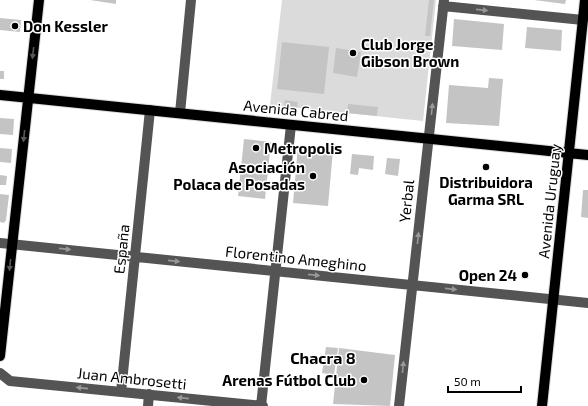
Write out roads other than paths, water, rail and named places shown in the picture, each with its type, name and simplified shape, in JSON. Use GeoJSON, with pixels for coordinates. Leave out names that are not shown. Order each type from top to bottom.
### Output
{"type":"FeatureCollection","features":[{"type":"Feature","properties":{"kind":"main road"},"geometry":{"type":"LineString","coordinates":[[0,356],[39,0]]}},
{"type":"Feature","properties":{"kind":"main road","name":"Avenida Uruguay"},"geometry":{"type":"LineString","coordinates":[[542,406],[585,15],[585,0]]}},
{"type":"Feature","properties":{"kind":"main road","name":"Avenida Cabred"},"geometry":{"type":"LineString","coordinates":[[0,94],[291,124],[428,140],[588,155]]}},
{"type":"Feature","properties":{"kind":"street"},"geometry":{"type":"LineString","coordinates":[[180,113],[190,0]]}},
{"type":"Feature","properties":{"kind":"street"},"geometry":{"type":"LineString","coordinates":[[443,3],[585,15]]}},
{"type":"Feature","properties":{"kind":"street","name":"Yerbal"},"geometry":{"type":"LineString","coordinates":[[399,406],[443,3]]}},
{"type":"Feature","properties":{"kind":"street","name":"España"},"geometry":{"type":"LineString","coordinates":[[121,392],[150,110]]}},
{"type":"Feature","properties":{"kind":"street"},"geometry":{"type":"LineString","coordinates":[[262,406],[291,124]]}},
{"type":"Feature","properties":{"kind":"street","name":"Florentino Ameghino"},"geometry":{"type":"LineString","coordinates":[[0,242],[588,304]]}},
{"type":"Feature","properties":{"kind":"street","name":"Juan Ambrosetti"},"geometry":{"type":"LineString","coordinates":[[0,373],[10,381],[262,406]]}},
{"type":"Feature","properties":{"kind":"street"},"geometry":{"type":"LineString","coordinates":[[148,406],[149,394]]}},
{"type":"Feature","properties":{"kind":"place","name":"Don Kessler"},"geometry":{"type":"Point","coordinates":[15,26]}},
{"type":"Feature","properties":{"kind":"place","name":"Club Jorge Gibson Brown"},"geometry":{"type":"Point","coordinates":[353,53]}},
{"type":"Feature","properties":{"kind":"place","name":"Metropolis"},"geometry":{"type":"Point","coordinates":[256,148]}},
{"type":"Feature","properties":{"kind":"place","name":"Distribuidora Garma SRL"},"geometry":{"type":"Point","coordinates":[486,167]}},
{"type":"Feature","properties":{"kind":"place","name":"Asociación Polaca de Posadas"},"geometry":{"type":"Point","coordinates":[313,176]}},
{"type":"Feature","properties":{"kind":"place","name":"Open 24"},"geometry":{"type":"Point","coordinates":[525,275]}},
{"type":"Feature","properties":{"kind":"place","name":"Arenas Fútbol Club"},"geometry":{"type":"Point","coordinates":[364,380]}},
{"type":"Feature","properties":{"kind":"district","name":"Chacra 8"},"geometry":{"type":"Point","coordinates":[323,357]}}]}
